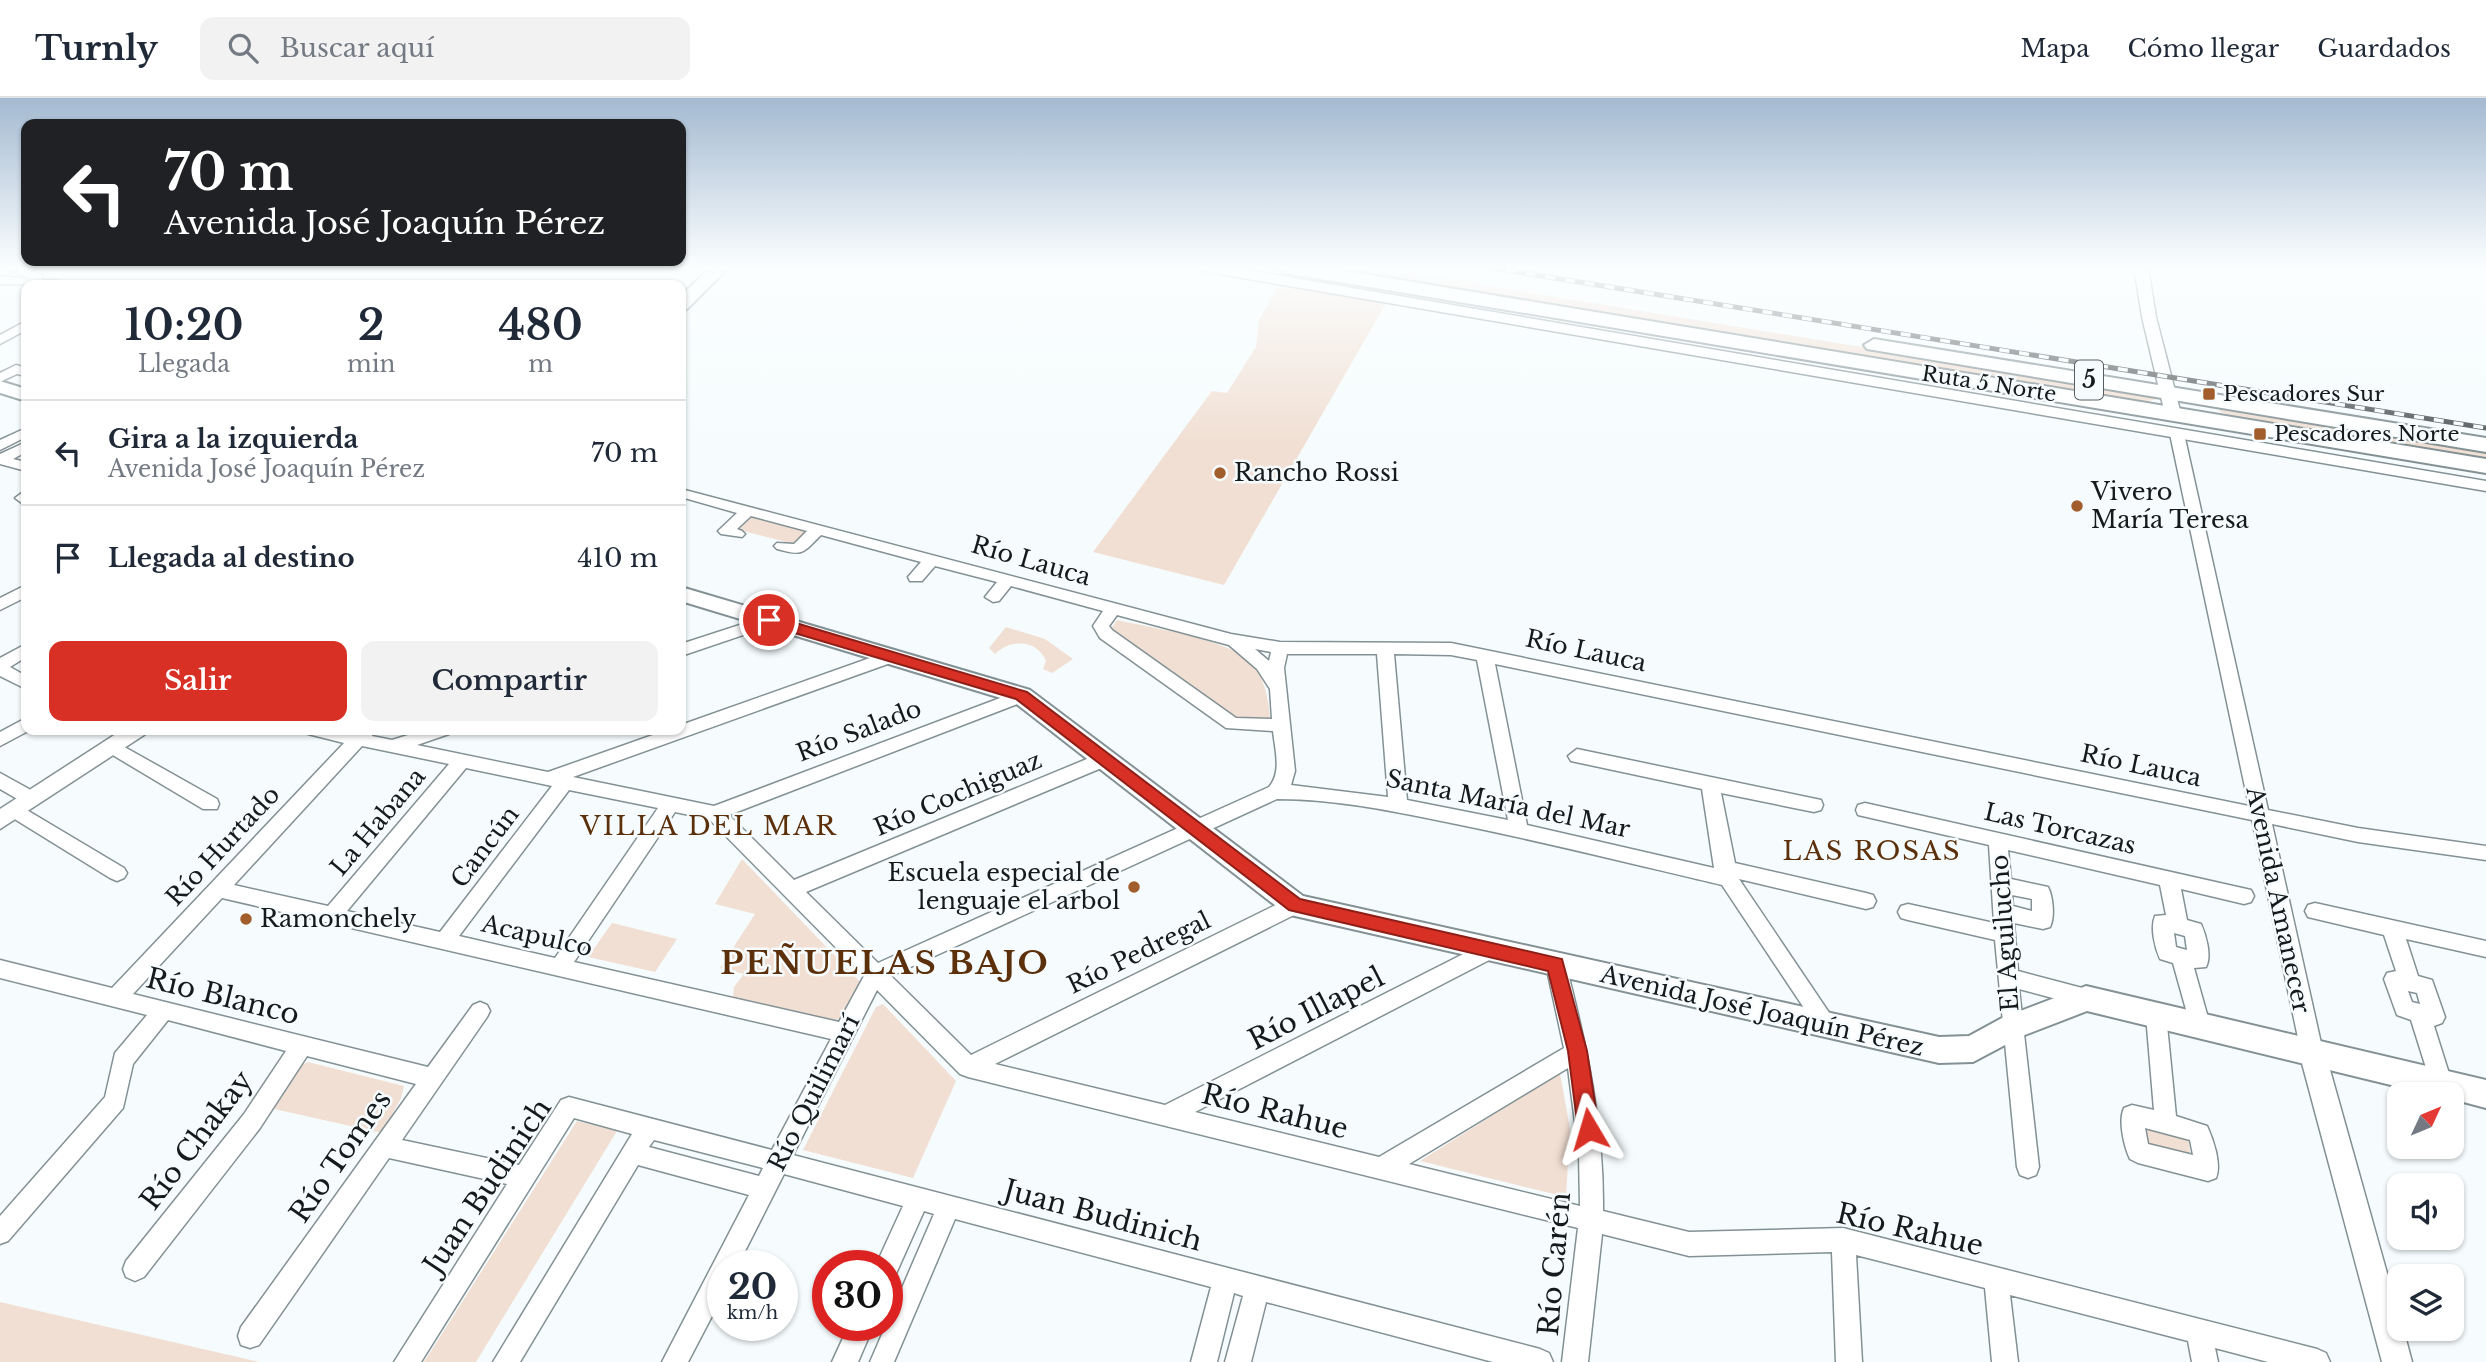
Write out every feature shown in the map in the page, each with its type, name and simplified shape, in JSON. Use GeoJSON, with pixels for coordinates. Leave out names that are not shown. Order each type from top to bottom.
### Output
{"type":"FeatureCollection","features":[{"type":"Feature","properties":{"kind":"highway","name":"Ruta 5 Norte"},"geometry":{"type":"LineString","coordinates":[[1619,326],[2175,424],[2231,413],[2486,444]]}},
{"type":"Feature","properties":{"kind":"highway","name":"Ruta 5 Norte"},"geometry":{"type":"LineString","coordinates":[[1760,326],[2168,392],[2231,413],[2486,466]]}},
{"type":"Feature","properties":{"kind":"main road","name":"Avenida José Joaquín Pérez"},"geometry":{"type":"LineString","coordinates":[[686,595],[1021,696],[1295,905],[1827,1027],[1952,1052],[1973,1049],[2012,1027],[2086,998]]}},
{"type":"Feature","properties":{"kind":"main road"},"geometry":{"type":"LineString","coordinates":[[2086,998],[2437,1082]]}},
{"type":"Feature","properties":{"kind":"main road"},"geometry":{"type":"LineString","coordinates":[[2464,1089],[2486,1094]]}},
{"type":"Feature","properties":{"kind":"street"},"geometry":{"type":"LineString","coordinates":[[1568,326],[2175,424],[2486,486]]}},
{"type":"Feature","properties":{"kind":"street"},"geometry":{"type":"LineString","coordinates":[[2150,326],[2175,424]]}},
{"type":"Feature","properties":{"kind":"street"},"geometry":{"type":"LineString","coordinates":[[0,340],[21,328]]}},
{"type":"Feature","properties":{"kind":"street"},"geometry":{"type":"LineString","coordinates":[[0,378],[16,369],[21,370]]}},
{"type":"Feature","properties":{"kind":"street","name":"Avenida Amanecer"},"geometry":{"type":"LineString","coordinates":[[2175,424],[2312,1052],[2397,1362]]}},
{"type":"Feature","properties":{"kind":"street"},"geometry":{"type":"LineString","coordinates":[[0,456],[21,437]]}},
{"type":"Feature","properties":{"kind":"street"},"geometry":{"type":"LineString","coordinates":[[0,456],[21,448]]}},
{"type":"Feature","properties":{"kind":"street"},"geometry":{"type":"LineString","coordinates":[[0,456],[21,465]]}},
{"type":"Feature","properties":{"kind":"street","name":"Río Lauca"},"geometry":{"type":"LineString","coordinates":[[686,494],[1231,640],[1280,648],[1451,649],[2358,835],[2486,853]]}},
{"type":"Feature","properties":{"kind":"street"},"geometry":{"type":"LineString","coordinates":[[737,534],[726,531],[748,510]]}},
{"type":"Feature","properties":{"kind":"street"},"geometry":{"type":"LineString","coordinates":[[782,546],[797,550],[818,529]]}},
{"type":"Feature","properties":{"kind":"street"},"geometry":{"type":"LineString","coordinates":[[916,576],[932,559]]}},
{"type":"Feature","properties":{"kind":"street"},"geometry":{"type":"LineString","coordinates":[[993,597],[1008,579]]}},
{"type":"Feature","properties":{"kind":"street"},"geometry":{"type":"LineString","coordinates":[[0,605],[21,593]]}},
{"type":"Feature","properties":{"kind":"street"},"geometry":{"type":"LineString","coordinates":[[1112,610],[1101,626],[1106,635],[1231,724],[1281,726]]}},
{"type":"Feature","properties":{"kind":"street"},"geometry":{"type":"LineString","coordinates":[[686,648],[769,620]]}},
{"type":"Feature","properties":{"kind":"street"},"geometry":{"type":"LineString","coordinates":[[1231,640],[1263,665],[1278,693]]}},
{"type":"Feature","properties":{"kind":"street"},"geometry":{"type":"LineString","coordinates":[[875,974],[1275,792],[1283,783],[1286,771],[1276,668],[1280,648]]}},
{"type":"Feature","properties":{"kind":"street"},"geometry":{"type":"LineString","coordinates":[[1385,649],[1398,806]]}},
{"type":"Feature","properties":{"kind":"street"},"geometry":{"type":"LineString","coordinates":[[21,653],[0,667],[21,680]]}},
{"type":"Feature","properties":{"kind":"street"},"geometry":{"type":"LineString","coordinates":[[1485,656],[1519,829]]}},
{"type":"Feature","properties":{"kind":"street"},"geometry":{"type":"LineString","coordinates":[[686,733],[891,657]]}},
{"type":"Feature","properties":{"kind":"street","name":"Río Salado"},"geometry":{"type":"LineString","coordinates":[[715,813],[1021,696]]}},
{"type":"Feature","properties":{"kind":"street"},"geometry":{"type":"LineString","coordinates":[[0,740],[21,727]]}},
{"type":"Feature","properties":{"kind":"street"},"geometry":{"type":"LineString","coordinates":[[16,810],[129,735]]}},
{"type":"Feature","properties":{"kind":"street","name":"Río Hurtado"},"geometry":{"type":"LineString","coordinates":[[116,998],[362,735]]}},
{"type":"Feature","properties":{"kind":"street"},"geometry":{"type":"LineString","coordinates":[[365,735],[392,747],[715,813],[968,1067]]}},
{"type":"Feature","properties":{"kind":"street"},"geometry":{"type":"LineString","coordinates":[[392,747],[428,735]]}},
{"type":"Feature","properties":{"kind":"street"},"geometry":{"type":"LineString","coordinates":[[556,781],[680,735]]}},
{"type":"Feature","properties":{"kind":"street"},"geometry":{"type":"LineString","coordinates":[[112,746],[210,804]]}},
{"type":"Feature","properties":{"kind":"street"},"geometry":{"type":"LineString","coordinates":[[1577,756],[1814,805]]}},
{"type":"Feature","properties":{"kind":"street","name":"Río Cochiguaz"},"geometry":{"type":"LineString","coordinates":[[790,890],[1105,760]]}},
{"type":"Feature","properties":{"kind":"street","name":"La Habana"},"geometry":{"type":"LineString","coordinates":[[332,915],[462,761]]}},
{"type":"Feature","properties":{"kind":"street"},"geometry":{"type":"LineString","coordinates":[[1286,771],[1295,782],[1314,793]]}},
{"type":"Feature","properties":{"kind":"street"},"geometry":{"type":"LineString","coordinates":[[0,780],[16,810],[117,873]]}},
{"type":"Feature","properties":{"kind":"street","name":"Cancún"},"geometry":{"type":"LineString","coordinates":[[444,941],[556,781]]}},
{"type":"Feature","properties":{"kind":"street"},"geometry":{"type":"LineString","coordinates":[[1710,783],[1726,873],[1827,1027]]}},
{"type":"Feature","properties":{"kind":"street","name":"Santa María del Mar"},"geometry":{"type":"LineString","coordinates":[[1275,792],[1314,793],[1398,806],[1866,901]]}},
{"type":"Feature","properties":{"kind":"street"},"geometry":{"type":"LineString","coordinates":[[559,968],[670,805]]}},
{"type":"Feature","properties":{"kind":"street","name":"Las Torcazas"},"geometry":{"type":"LineString","coordinates":[[1865,810],[2244,896]]}},
{"type":"Feature","properties":{"kind":"street","name":"El Aguilucho"},"geometry":{"type":"LineString","coordinates":[[1998,840],[2012,1027],[2028,1167]]}},
{"type":"Feature","properties":{"kind":"street"},"geometry":{"type":"LineString","coordinates":[[2169,879],[2178,926],[2162,922],[2167,953],[2181,956],[2199,1025]]}},
{"type":"Feature","properties":{"kind":"street"},"geometry":{"type":"LineString","coordinates":[[2001,885],[2041,893],[2043,921],[2003,912]]}},
{"type":"Feature","properties":{"kind":"street","name":"Acapulco"},"geometry":{"type":"LineString","coordinates":[[218,889],[845,1033]]}},
{"type":"Feature","properties":{"kind":"street","name":"Río Pedregal"},"geometry":{"type":"LineString","coordinates":[[968,1067],[1295,905]]}},
{"type":"Feature","properties":{"kind":"street"},"geometry":{"type":"LineString","coordinates":[[2315,911],[2486,949]]}},
{"type":"Feature","properties":{"kind":"street"},"geometry":{"type":"LineString","coordinates":[[1908,912],[2005,934]]}},
{"type":"Feature","properties":{"kind":"street"},"geometry":{"type":"LineString","coordinates":[[2392,928],[2410,982],[2394,979],[2404,1009],[2419,1013],[2441,1082]]}},
{"type":"Feature","properties":{"kind":"street","name":"Río Illapel"},"geometry":{"type":"LineString","coordinates":[[1167,1116],[1490,950]]}},
{"type":"Feature","properties":{"kind":"street","name":"Río Carén"},"geometry":{"type":"LineString","coordinates":[[1556,965],[1577,1051],[1589,1129],[1591,1219],[1575,1362]]}},
{"type":"Feature","properties":{"kind":"street","name":"Río Blanco"},"geometry":{"type":"LineString","coordinates":[[0,969],[432,1078]]}},
{"type":"Feature","properties":{"kind":"street","name":"Río Quilimarí"},"geometry":{"type":"LineString","coordinates":[[733,1250],[875,974]]}},
{"type":"Feature","properties":{"kind":"street"},"geometry":{"type":"LineString","coordinates":[[2008,977],[2086,998]]}},
{"type":"Feature","properties":{"kind":"street"},"geometry":{"type":"LineString","coordinates":[[0,1233],[115,1101],[123,1060],[164,1010]]}},
{"type":"Feature","properties":{"kind":"street","name":"Río Tomes"},"geometry":{"type":"LineString","coordinates":[[250,1336],[480,1011]]}},
{"type":"Feature","properties":{"kind":"street"},"geometry":{"type":"LineString","coordinates":[[2156,1015],[2166,1123]]}},
{"type":"Feature","properties":{"kind":"street","name":"Río Chakay"},"geometry":{"type":"LineString","coordinates":[[135,1269],[252,1121],[302,1045]]}},
{"type":"Feature","properties":{"kind":"street"},"geometry":{"type":"LineString","coordinates":[[1382,1168],[1577,1051]]}},
{"type":"Feature","properties":{"kind":"street","name":"Río Rahue"},"geometry":{"type":"LineString","coordinates":[[968,1067],[1689,1244],[1843,1240],[2317,1362]]}},
{"type":"Feature","properties":{"kind":"street","name":"Juan Budinich"},"geometry":{"type":"LineString","coordinates":[[407,1362],[569,1107],[1541,1362]]}},
{"type":"Feature","properties":{"kind":"street"},"geometry":{"type":"LineString","coordinates":[[506,1362],[649,1127]]}},
{"type":"Feature","properties":{"kind":"street"},"geometry":{"type":"LineString","coordinates":[[384,1146],[524,1177]]}},
{"type":"Feature","properties":{"kind":"street"},"geometry":{"type":"LineString","coordinates":[[632,1153],[765,1188]]}},
{"type":"Feature","properties":{"kind":"street"},"geometry":{"type":"LineString","coordinates":[[895,1250],[919,1197]]}},
{"type":"Feature","properties":{"kind":"street"},"geometry":{"type":"LineString","coordinates":[[848,1357],[884,1361],[949,1205]]}},
{"type":"Feature","properties":{"kind":"street"},"geometry":{"type":"LineString","coordinates":[[1843,1240],[1849,1362]]}},
{"type":"Feature","properties":{"kind":"street"},"geometry":{"type":"LineString","coordinates":[[1203,1362],[1226,1278]]}},
{"type":"Feature","properties":{"kind":"street"},"geometry":{"type":"LineString","coordinates":[[1996,1279],[2005,1362]]}},
{"type":"Feature","properties":{"kind":"street"},"geometry":{"type":"LineString","coordinates":[[1238,1362],[1258,1287]]}},
{"type":"Feature","properties":{"kind":"street","name":"Río Quilimarí"},"geometry":{"type":"LineString","coordinates":[[675,1362],[707,1300]]}},
{"type":"Feature","properties":{"kind":"street"},"geometry":{"type":"LineString","coordinates":[[2199,1332],[2205,1362]]}},
{"type":"Feature","properties":{"kind":"shaded area","name":"Rancho Rossi"},"geometry":{"type":"Polygon","coordinates":[[[1258,326],[1373,326],[1224,585],[1093,552],[1212,391],[1227,393],[1256,347],[1258,326]]]}},
{"type":"Feature","properties":{"kind":"shaded area"},"geometry":{"type":"Polygon","coordinates":[[[1669,326],[1733,326],[2154,395],[2157,399],[2144,402],[1669,326]]]}},
{"type":"Feature","properties":{"kind":"shaded area"},"geometry":{"type":"Polygon","coordinates":[[[2225,408],[2486,449],[2486,460],[2245,420],[2220,412],[2219,410],[2225,408]]]}},
{"type":"Feature","properties":{"kind":"shaded area"},"geometry":{"type":"Polygon","coordinates":[[[750,515],[807,530],[794,544],[735,529],[750,515]]]}},
{"type":"Feature","properties":{"kind":"shaded area"},"geometry":{"type":"Polygon","coordinates":[[[1117,620],[1209,641],[1242,655],[1260,675],[1270,719],[1238,724],[1109,632],[1117,620]]]}},
{"type":"Feature","properties":{"kind":"shaded area"},"geometry":{"type":"Polygon","coordinates":[[[1006,627],[1045,639],[1073,659],[1052,673],[1043,669],[1046,661],[1042,654],[1030,645],[1015,644],[995,654],[989,648],[1006,627]]]}},
{"type":"Feature","properties":{"kind":"shaded area"},"geometry":{"type":"Polygon","coordinates":[[[742,859],[863,985],[844,1018],[831,1021],[733,999],[734,987],[744,974],[720,968],[755,914],[715,904],[742,859]]]}},
{"type":"Feature","properties":{"kind":"shaded area"},"geometry":{"type":"Polygon","coordinates":[[[612,923],[677,939],[655,972],[588,957],[612,923]]]}},
{"type":"Feature","properties":{"kind":"shaded area"},"geometry":{"type":"Polygon","coordinates":[[[883,1004],[956,1081],[913,1178],[803,1150],[876,1007],[883,1004]]]}},
{"type":"Feature","properties":{"kind":"shaded area"},"geometry":{"type":"Polygon","coordinates":[[[308,1062],[404,1086],[401,1098],[382,1133],[274,1109],[302,1065],[308,1062]]]}},
{"type":"Feature","properties":{"kind":"shaded area"},"geometry":{"type":"Polygon","coordinates":[[[1560,1073],[1570,1129],[1566,1197],[1420,1161],[1560,1073]]]}},
{"type":"Feature","properties":{"kind":"shaded area"},"geometry":{"type":"Polygon","coordinates":[[[577,1121],[617,1131],[476,1362],[424,1362],[577,1121]]]}},
{"type":"Feature","properties":{"kind":"shaded area"},"geometry":{"type":"Polygon","coordinates":[[[2144,1123],[2188,1135],[2191,1162],[2143,1142],[2144,1123]]]}},
{"type":"Feature","properties":{"kind":"shaded area"},"geometry":{"type":"Polygon","coordinates":[[[0,1302],[259,1362],[0,1362],[0,1302]]]}},
{"type":"Feature","properties":{"kind":"railway"},"geometry":{"type":"LineString","coordinates":[[1852,326],[2486,428]]}},
{"type":"Feature","properties":{"kind":"place","name":"Pescadores Sur"},"geometry":{"type":"Point","coordinates":[2209,394]}},
{"type":"Feature","properties":{"kind":"place","name":"Pescadores Norte"},"geometry":{"type":"Point","coordinates":[2260,434]}},
{"type":"Feature","properties":{"kind":"place","name":"Rancho Rossi"},"geometry":{"type":"Point","coordinates":[1220,473]}},
{"type":"Feature","properties":{"kind":"place","name":"Vivero María Teresa"},"geometry":{"type":"Point","coordinates":[2077,506]}},
{"type":"Feature","properties":{"kind":"place","name":"Escuela especial de lenguaje el arbol"},"geometry":{"type":"Point","coordinates":[1134,887]}},
{"type":"Feature","properties":{"kind":"place","name":"Ramonchely"},"geometry":{"type":"Point","coordinates":[246,919]}},
{"type":"Feature","properties":{"kind":"district","name":"VILLA DEL MAR"},"geometry":{"type":"Point","coordinates":[709,826]}},
{"type":"Feature","properties":{"kind":"district","name":"LAS ROSAS"},"geometry":{"type":"Point","coordinates":[1872,851]}},
{"type":"Feature","properties":{"kind":"district","name":"PEÑUELAS BAJO"},"geometry":{"type":"Point","coordinates":[885,963]}},
{"type":"Feature","properties":{"kind":"route"},"geometry":{"type":"LineString","coordinates":[[769,620],[1021,696],[1295,905],[1556,965],[1577,1051],[1589,1129]]}}]}
